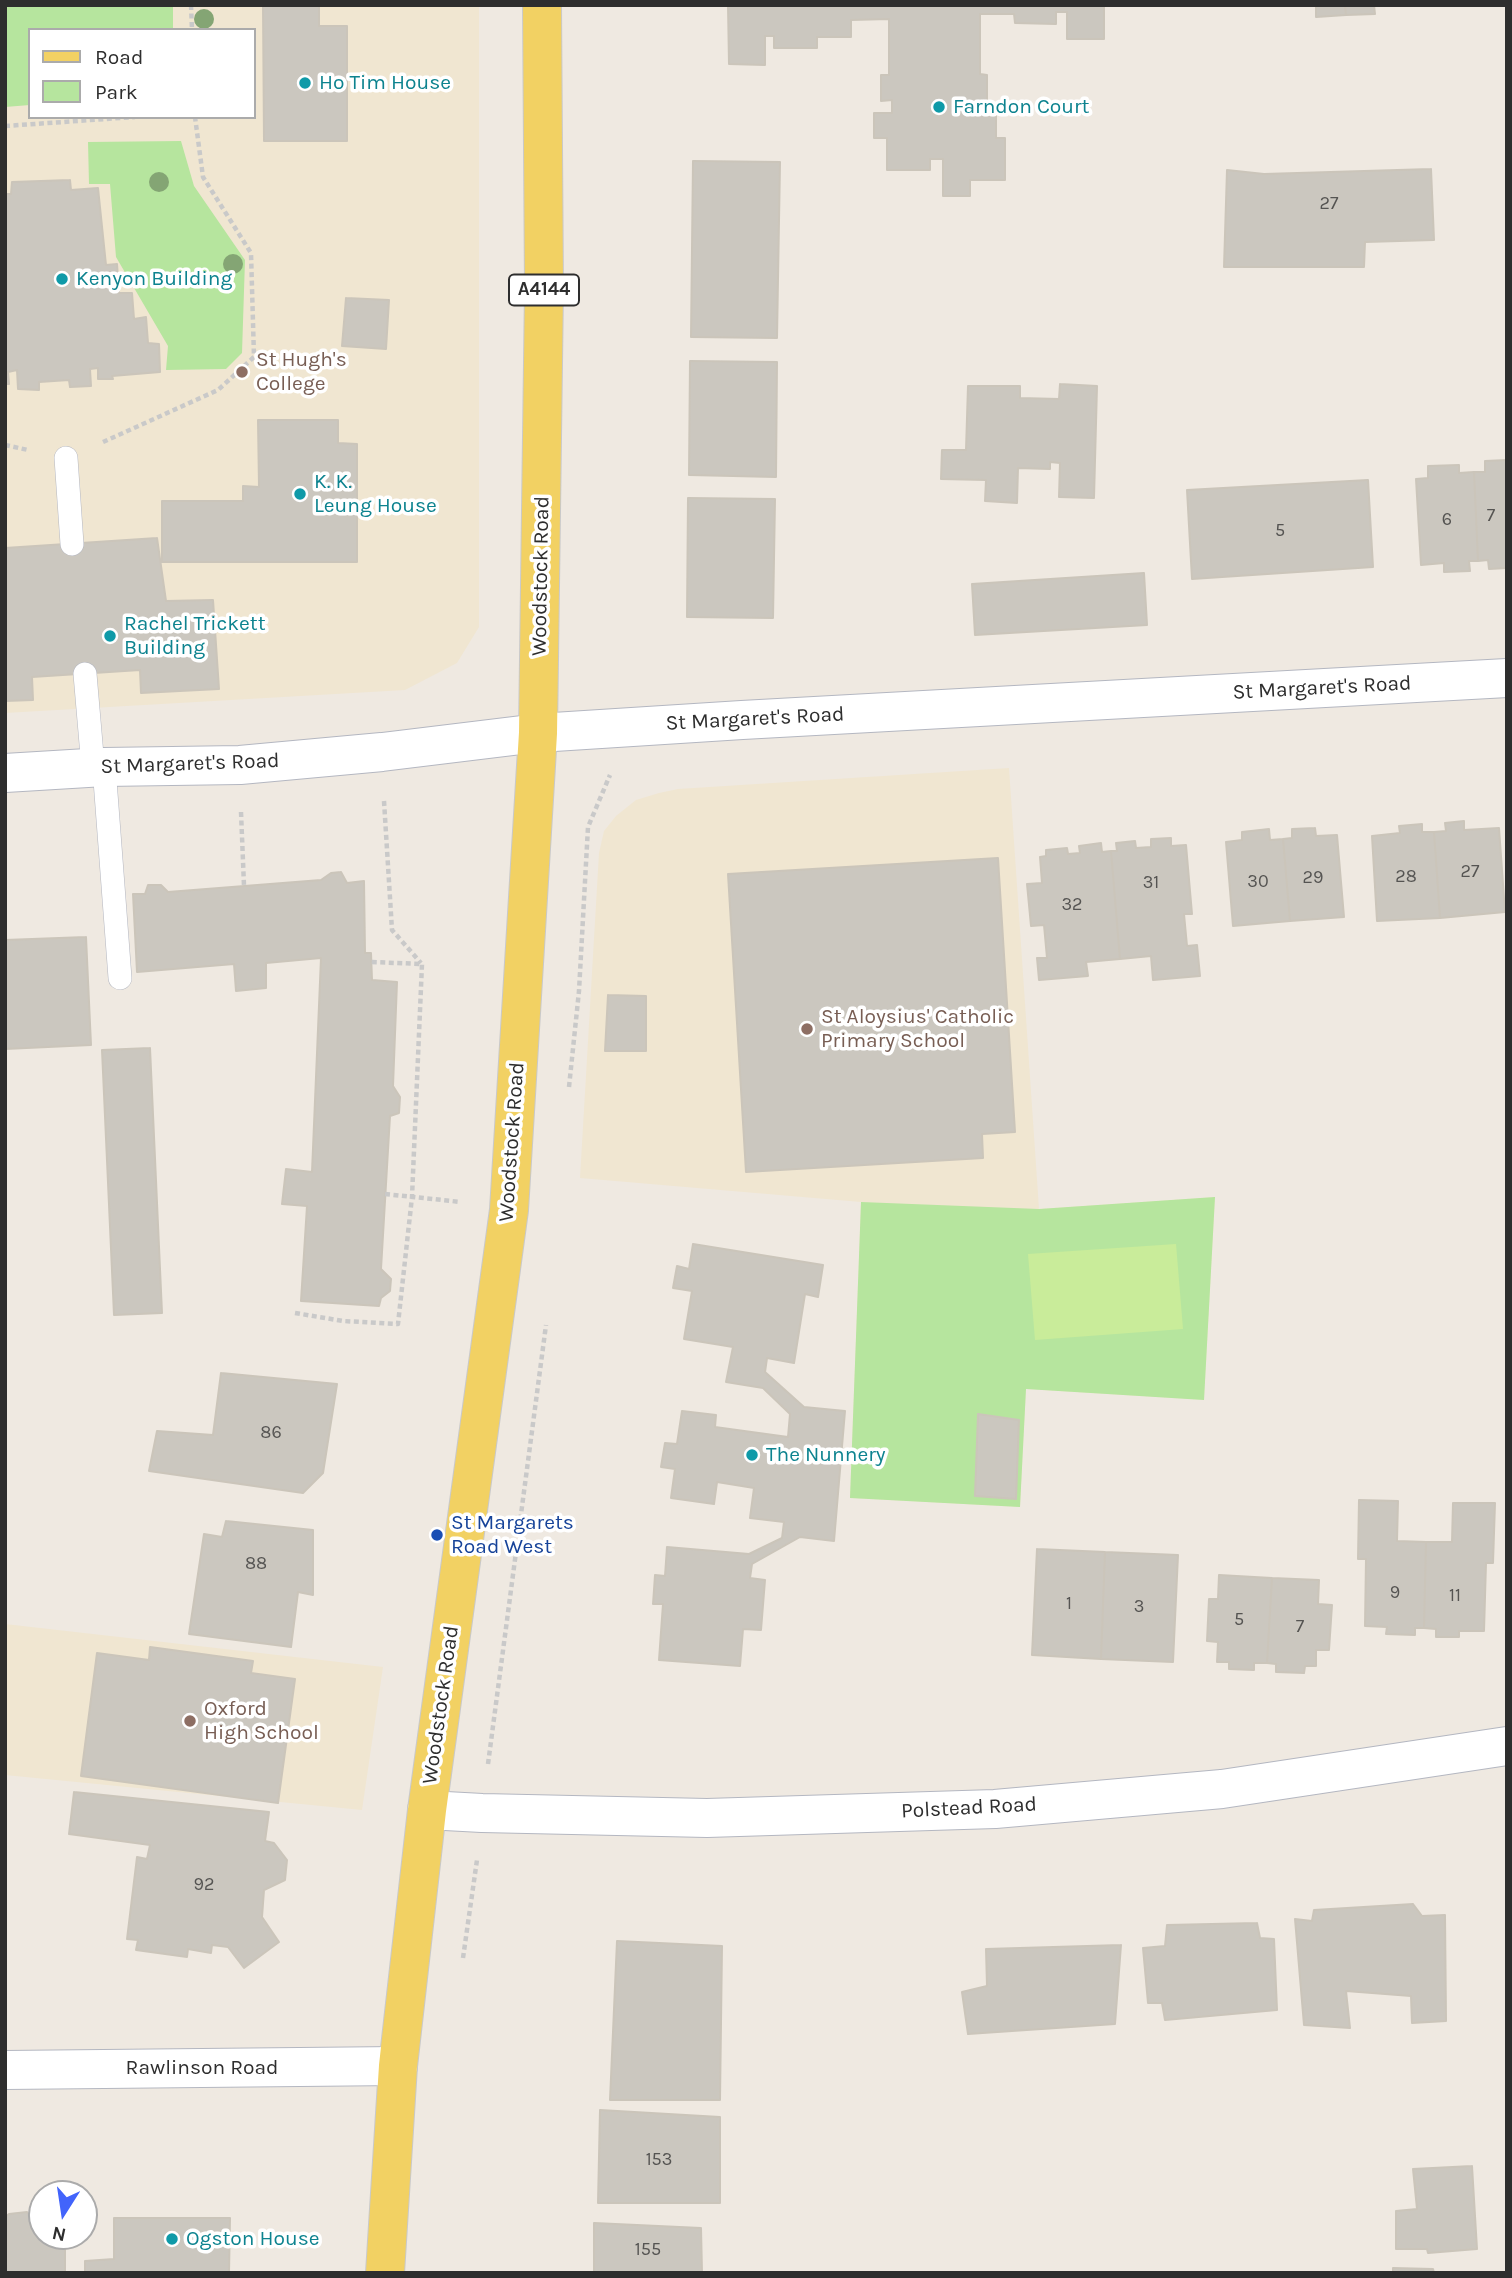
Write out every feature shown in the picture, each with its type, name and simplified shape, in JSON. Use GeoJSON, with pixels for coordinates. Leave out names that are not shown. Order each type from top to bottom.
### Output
{"type":"FeatureCollection","features":[{"type":"Feature","properties":{"kind":"main road","name":"Woodstock Road"},"geometry":{"type":"LineString","coordinates":[[385,2273],[398,2066],[427,1810],[509,1210],[538,733],[544,289],[542,5]]}},
{"type":"Feature","properties":{"kind":"street","name":"St Margaret's Road"},"geometry":{"type":"LineString","coordinates":[[5,773],[99,767],[240,765],[382,752],[538,733],[1507,678]]}},
{"type":"Feature","properties":{"kind":"street","name":"Polstead Road"},"geometry":{"type":"LineString","coordinates":[[427,1810],[707,1818],[995,1809],[1222,1789],[1507,1746]]}},
{"type":"Feature","properties":{"kind":"street","name":"Rawlinson Road"},"geometry":{"type":"LineString","coordinates":[[5,2070],[398,2066]]}},
{"type":"Feature","properties":{"kind":"lane"},"geometry":{"type":"LineString","coordinates":[[66,458],[72,544]]}},
{"type":"Feature","properties":{"kind":"lane"},"geometry":{"type":"LineString","coordinates":[[85,674],[99,767],[120,978]]}},
{"type":"Feature","properties":{"kind":"path"},"geometry":{"type":"LineString","coordinates":[[191,5],[192,28]]}},
{"type":"Feature","properties":{"kind":"path"},"geometry":{"type":"LineString","coordinates":[[5,126],[106,119]]}},
{"type":"Feature","properties":{"kind":"path"},"geometry":{"type":"LineString","coordinates":[[5,445],[66,458],[218,390],[254,356],[251,253],[203,177],[195,119]]}},
{"type":"Feature","properties":{"kind":"path"},"geometry":{"type":"LineString","coordinates":[[295,1314],[343,1321],[398,1324],[412,1197],[422,964],[392,930],[382,752]]}},
{"type":"Feature","properties":{"kind":"path"},"geometry":{"type":"LineString","coordinates":[[240,765],[244,886]]}},
{"type":"Feature","properties":{"kind":"path"},"geometry":{"type":"LineString","coordinates":[[569,1087],[579,991],[588,827],[610,779]]}},
{"type":"Feature","properties":{"kind":"path"},"geometry":{"type":"LineString","coordinates":[[371,962],[422,964]]}},
{"type":"Feature","properties":{"kind":"path"},"geometry":{"type":"LineString","coordinates":[[386,1194],[461,1202]]}},
{"type":"Feature","properties":{"kind":"path"},"geometry":{"type":"LineString","coordinates":[[488,1762],[546,1324]]}},
{"type":"Feature","properties":{"kind":"path"},"geometry":{"type":"LineString","coordinates":[[463,1959],[475,1876]]}},
{"type":"Feature","properties":{"kind":"shaded area","name":"St Hugh's College"},"geometry":{"type":"Polygon","coordinates":[[[5,5],[479,5],[479,627],[457,663],[405,690],[5,713],[5,5]]]}},
{"type":"Feature","properties":{"kind":"shaded area","name":"St Aloysius' Catholic Primary School"},"geometry":{"type":"Polygon","coordinates":[[[1009,768],[1039,1209],[1215,1197],[1204,1400],[1026,1389],[1020,1507],[850,1498],[861,1202],[580,1178],[599,853],[604,831],[616,816],[636,800],[678,789],[1009,768]]]}},
{"type":"Feature","properties":{"kind":"shaded area","name":"Oxford High School"},"geometry":{"type":"Polygon","coordinates":[[[5,1624],[383,1667],[362,1810],[5,1775],[5,1624]]]}},
{"type":"Feature","properties":{"kind":"green space"},"geometry":{"type":"Polygon","coordinates":[[[5,5],[173,5],[173,28],[28,28],[28,105],[5,107],[5,5]]]}},
{"type":"Feature","properties":{"kind":"green space"},"geometry":{"type":"Polygon","coordinates":[[[181,141],[194,186],[245,260],[242,353],[226,369],[166,370],[168,346],[116,257],[110,184],[89,184],[88,142],[181,141]]]}},
{"type":"Feature","properties":{"kind":"green space"},"geometry":{"type":"Polygon","coordinates":[[[1215,1197],[1204,1400],[1026,1389],[1020,1507],[850,1498],[861,1202],[1039,1209],[1215,1197]]]}},
{"type":"Feature","properties":{"kind":"green space"},"geometry":{"type":"Polygon","coordinates":[[[1176,1244],[1183,1329],[1035,1340],[1028,1254],[1176,1244]]]}},
{"type":"Feature","properties":{"kind":"building","name":"Ho Tim House"},"geometry":{"type":"Polygon","coordinates":[[[263,5],[319,5],[319,26],[347,26],[347,141],[264,141],[263,5]]]}},
{"type":"Feature","properties":{"kind":"building","name":"Farndon Court"},"geometry":{"type":"Polygon","coordinates":[[[728,5],[1104,5],[1104,39],[1067,39],[1067,12],[1056,12],[1056,24],[1015,23],[1014,14],[980,14],[980,74],[987,75],[987,114],[996,114],[996,138],[1005,138],[1005,180],[970,180],[970,196],[943,196],[943,159],[930,159],[930,170],[887,170],[887,138],[874,138],[874,113],[892,113],[892,100],[881,101],[881,75],[889,75],[889,19],[851,20],[851,37],[817,37],[817,48],[774,48],[774,36],[765,36],[765,65],[729,64],[728,5]]]}},
{"type":"Feature","properties":{"kind":"building"},"geometry":{"type":"Polygon","coordinates":[[[1316,5],[1345,5],[1346,15],[1316,17],[1316,5]]]}},
{"type":"Feature","properties":{"kind":"building"},"geometry":{"type":"Polygon","coordinates":[[[1345,5],[1374,5],[1375,14],[1346,15],[1345,5]]]}},
{"type":"Feature","properties":{"kind":"building"},"geometry":{"type":"Polygon","coordinates":[[[693,161],[780,162],[777,338],[691,337],[693,161]]]}},
{"type":"Feature","properties":{"kind":"building"},"geometry":{"type":"Polygon","coordinates":[[[1431,169],[1434,240],[1365,242],[1364,267],[1224,267],[1227,170],[1264,174],[1431,169]]]}},
{"type":"Feature","properties":{"kind":"building","name":"Kenyon Building"},"geometry":{"type":"Polygon","coordinates":[[[70,180],[71,190],[98,188],[106,265],[117,264],[119,293],[132,293],[134,319],[146,317],[148,343],[159,344],[160,372],[98,379],[98,368],[90,369],[91,386],[70,387],[69,380],[39,382],[39,390],[18,389],[17,370],[8,372],[9,384],[5,384],[5,194],[11,194],[12,182],[70,180]]]}},
{"type":"Feature","properties":{"kind":"building"},"geometry":{"type":"Polygon","coordinates":[[[346,298],[389,300],[386,349],[342,346],[346,298]]]}},
{"type":"Feature","properties":{"kind":"building"},"geometry":{"type":"Polygon","coordinates":[[[690,361],[777,362],[776,477],[689,475],[690,361]]]}},
{"type":"Feature","properties":{"kind":"building"},"geometry":{"type":"Polygon","coordinates":[[[1060,384],[1097,386],[1094,498],[1059,497],[1060,463],[1050,462],[1050,469],[1018,468],[1017,503],[985,501],[986,480],[941,479],[942,450],[966,450],[968,386],[1020,386],[1020,398],[1059,399],[1060,384]]]}},
{"type":"Feature","properties":{"kind":"building","name":"K. K. Leung House"},"geometry":{"type":"Polygon","coordinates":[[[258,420],[338,420],[338,443],[357,444],[357,562],[162,562],[162,501],[243,501],[243,486],[259,487],[258,420]]]}},
{"type":"Feature","properties":{"kind":"building"},"geometry":{"type":"Polygon","coordinates":[[[1507,460],[1507,568],[1489,569],[1488,560],[1478,561],[1474,472],[1485,472],[1485,461],[1507,460]]]}},
{"type":"Feature","properties":{"kind":"building"},"geometry":{"type":"Polygon","coordinates":[[[1459,465],[1459,473],[1474,472],[1478,561],[1469,561],[1470,571],[1444,572],[1444,563],[1421,565],[1416,479],[1428,478],[1428,466],[1459,465]]]}},
{"type":"Feature","properties":{"kind":"building"},"geometry":{"type":"Polygon","coordinates":[[[1368,480],[1373,567],[1192,579],[1187,490],[1368,480]]]}},
{"type":"Feature","properties":{"kind":"building"},"geometry":{"type":"Polygon","coordinates":[[[688,498],[775,499],[773,618],[687,617],[688,498]]]}},
{"type":"Feature","properties":{"kind":"building","name":"Rachel Trickett Building"},"geometry":{"type":"Polygon","coordinates":[[[157,538],[166,601],[213,600],[219,689],[141,693],[140,670],[32,677],[33,700],[5,701],[5,548],[157,538]]]}},
{"type":"Feature","properties":{"kind":"building"},"geometry":{"type":"Polygon","coordinates":[[[1144,573],[1147,625],[975,635],[972,584],[1144,573]]]}},
{"type":"Feature","properties":{"kind":"building"},"geometry":{"type":"Polygon","coordinates":[[[1464,821],[1464,830],[1499,828],[1505,912],[1440,918],[1434,832],[1446,831],[1445,823],[1464,821]]]}},
{"type":"Feature","properties":{"kind":"building"},"geometry":{"type":"Polygon","coordinates":[[[1422,824],[1422,832],[1434,832],[1440,918],[1377,921],[1372,836],[1400,833],[1399,826],[1422,824]]]}},
{"type":"Feature","properties":{"kind":"building"},"geometry":{"type":"Polygon","coordinates":[[[1315,828],[1316,836],[1337,835],[1344,917],[1290,921],[1283,839],[1292,838],[1292,829],[1315,828]]]}},
{"type":"Feature","properties":{"kind":"building"},"geometry":{"type":"Polygon","coordinates":[[[1269,829],[1270,840],[1283,839],[1290,921],[1233,926],[1226,842],[1242,840],[1242,832],[1269,829]]]}},
{"type":"Feature","properties":{"kind":"building"},"geometry":{"type":"Polygon","coordinates":[[[1171,838],[1171,846],[1186,845],[1192,914],[1184,914],[1187,946],[1197,945],[1200,976],[1153,980],[1151,956],[1120,959],[1111,851],[1117,851],[1116,843],[1135,841],[1136,848],[1151,847],[1151,839],[1171,838]]]}},
{"type":"Feature","properties":{"kind":"building"},"geometry":{"type":"Polygon","coordinates":[[[1101,843],[1102,852],[1111,851],[1120,959],[1086,962],[1088,976],[1039,980],[1037,958],[1047,958],[1044,925],[1031,926],[1027,884],[1042,883],[1040,857],[1046,856],[1046,850],[1067,848],[1068,854],[1080,853],[1079,846],[1101,843]]]}},
{"type":"Feature","properties":{"kind":"building"},"geometry":{"type":"Polygon","coordinates":[[[998,858],[1015,1132],[982,1134],[983,1158],[746,1172],[728,874],[998,858]]]}},
{"type":"Feature","properties":{"kind":"building"},"geometry":{"type":"Polygon","coordinates":[[[341,872],[347,883],[364,881],[365,953],[371,953],[372,980],[397,982],[393,1086],[400,1097],[399,1113],[390,1116],[381,1269],[391,1279],[390,1291],[381,1298],[379,1306],[301,1301],[307,1206],[282,1204],[286,1169],[312,1172],[321,958],[266,963],[266,988],[236,991],[234,964],[137,972],[133,894],[145,894],[148,885],[161,885],[168,892],[321,880],[331,873],[341,872]]]}},
{"type":"Feature","properties":{"kind":"building"},"geometry":{"type":"Polygon","coordinates":[[[86,937],[91,1045],[5,1049],[5,940],[86,937]]]}},
{"type":"Feature","properties":{"kind":"building"},"geometry":{"type":"Polygon","coordinates":[[[608,995],[646,996],[646,1051],[605,1051],[608,995]]]}},
{"type":"Feature","properties":{"kind":"building"},"geometry":{"type":"Polygon","coordinates":[[[150,1048],[162,1313],[114,1315],[102,1050],[150,1048]]]}},
{"type":"Feature","properties":{"kind":"building","name":"The Nunnery"},"geometry":{"type":"Polygon","coordinates":[[[693,1244],[823,1265],[818,1297],[805,1294],[794,1363],[767,1358],[765,1372],[804,1407],[845,1411],[834,1541],[800,1537],[752,1564],[750,1578],[765,1580],[761,1630],[743,1629],[740,1666],[659,1660],[663,1604],[653,1604],[655,1575],[665,1576],[667,1547],[749,1554],[782,1538],[784,1522],[750,1518],[754,1488],[717,1482],[714,1504],[671,1498],[675,1469],[661,1467],[665,1443],[677,1444],[682,1411],[716,1415],[715,1427],[788,1437],[790,1414],[763,1388],[726,1382],[733,1347],[684,1339],[692,1291],[673,1288],[677,1266],[689,1269],[693,1244]]]}},
{"type":"Feature","properties":{"kind":"building"},"geometry":{"type":"Polygon","coordinates":[[[221,1373],[337,1384],[323,1473],[303,1493],[149,1471],[157,1431],[213,1435],[221,1373]]]}},
{"type":"Feature","properties":{"kind":"building"},"geometry":{"type":"Polygon","coordinates":[[[978,1414],[1019,1420],[1016,1499],[975,1496],[978,1414]]]}},
{"type":"Feature","properties":{"kind":"building"},"geometry":{"type":"Polygon","coordinates":[[[1359,1500],[1398,1501],[1397,1541],[1426,1542],[1424,1628],[1415,1628],[1415,1635],[1386,1634],[1387,1627],[1365,1626],[1366,1559],[1358,1559],[1359,1500]]]}},
{"type":"Feature","properties":{"kind":"building"},"geometry":{"type":"Polygon","coordinates":[[[1453,1503],[1495,1503],[1493,1563],[1486,1563],[1484,1631],[1459,1631],[1459,1637],[1436,1637],[1436,1629],[1424,1628],[1426,1542],[1452,1542],[1453,1503]]]}},
{"type":"Feature","properties":{"kind":"building"},"geometry":{"type":"Polygon","coordinates":[[[226,1521],[313,1530],[313,1595],[298,1592],[291,1647],[189,1634],[204,1534],[222,1537],[226,1521]]]}},
{"type":"Feature","properties":{"kind":"building"},"geometry":{"type":"Polygon","coordinates":[[[1037,1549],[1105,1552],[1101,1659],[1032,1655],[1037,1549]]]}},
{"type":"Feature","properties":{"kind":"building"},"geometry":{"type":"Polygon","coordinates":[[[1105,1552],[1178,1555],[1173,1662],[1101,1659],[1105,1552]]]}},
{"type":"Feature","properties":{"kind":"building"},"geometry":{"type":"Polygon","coordinates":[[[1219,1575],[1272,1578],[1267,1663],[1254,1663],[1254,1670],[1229,1669],[1229,1662],[1217,1662],[1218,1642],[1207,1641],[1209,1599],[1218,1599],[1219,1575]]]}},
{"type":"Feature","properties":{"kind":"building"},"geometry":{"type":"Polygon","coordinates":[[[1272,1578],[1319,1580],[1318,1604],[1332,1605],[1329,1650],[1316,1650],[1316,1666],[1305,1666],[1304,1673],[1276,1672],[1276,1664],[1267,1663],[1272,1578]]]}},
{"type":"Feature","properties":{"kind":"building"},"geometry":{"type":"Polygon","coordinates":[[[150,1647],[253,1661],[251,1673],[295,1679],[278,1803],[81,1776],[97,1653],[149,1660],[150,1647]]]}},
{"type":"Feature","properties":{"kind":"building"},"geometry":{"type":"Polygon","coordinates":[[[74,1792],[269,1812],[265,1841],[274,1843],[287,1860],[285,1880],[264,1890],[262,1917],[279,1942],[244,1968],[228,1947],[212,1945],[211,1953],[188,1949],[187,1957],[136,1950],[138,1940],[127,1939],[137,1857],[147,1859],[150,1845],[69,1834],[74,1792]]]}},
{"type":"Feature","properties":{"kind":"building"},"geometry":{"type":"Polygon","coordinates":[[[1413,1904],[1422,1916],[1445,1915],[1446,2021],[1412,2023],[1411,1996],[1346,1991],[1350,2028],[1304,2025],[1295,1919],[1312,1921],[1314,1910],[1413,1904]]]}},
{"type":"Feature","properties":{"kind":"building"},"geometry":{"type":"Polygon","coordinates":[[[1257,1923],[1260,1938],[1274,1939],[1277,2010],[1165,2020],[1162,2003],[1148,2003],[1143,1948],[1165,1946],[1167,1925],[1257,1923]]]}},
{"type":"Feature","properties":{"kind":"building"},"geometry":{"type":"Polygon","coordinates":[[[617,1941],[722,1946],[720,2100],[610,2100],[617,1941]]]}},
{"type":"Feature","properties":{"kind":"building"},"geometry":{"type":"Polygon","coordinates":[[[1121,1945],[1115,2024],[968,2034],[962,1992],[987,1986],[986,1949],[1121,1945]]]}},
{"type":"Feature","properties":{"kind":"building"},"geometry":{"type":"Polygon","coordinates":[[[600,2110],[720,2117],[720,2203],[598,2203],[600,2110]]]}},
{"type":"Feature","properties":{"kind":"building"},"geometry":{"type":"Polygon","coordinates":[[[1472,2166],[1477,2249],[1428,2253],[1427,2249],[1396,2249],[1396,2211],[1417,2209],[1413,2169],[1472,2166]]]}},
{"type":"Feature","properties":{"kind":"building"},"geometry":{"type":"Polygon","coordinates":[[[28,2213],[28,2250],[65,2250],[65,2273],[5,2273],[5,2217],[9,2214],[28,2213]]]}},
{"type":"Feature","properties":{"kind":"building","name":"Ogston House"},"geometry":{"type":"Polygon","coordinates":[[[114,2218],[230,2218],[229,2273],[85,2273],[85,2261],[114,2259],[114,2218]]]}},
{"type":"Feature","properties":{"kind":"building"},"geometry":{"type":"Polygon","coordinates":[[[594,2223],[701,2228],[702,2273],[594,2273],[594,2223]]]}},
{"type":"Feature","properties":{"kind":"building"},"geometry":{"type":"Polygon","coordinates":[[[1393,2268],[1433,2269],[1434,2273],[1393,2273],[1393,2268]]]}},
{"type":"Feature","properties":{"kind":"place","name":"Ho Tim House"},"geometry":{"type":"Point","coordinates":[305,83]}},
{"type":"Feature","properties":{"kind":"place","name":"Farndon Court"},"geometry":{"type":"Point","coordinates":[939,107]}},
{"type":"Feature","properties":{"kind":"place","name":"Kenyon Building"},"geometry":{"type":"Point","coordinates":[62,279]}},
{"type":"Feature","properties":{"kind":"place","name":"St Hugh's College"},"geometry":{"type":"Point","coordinates":[242,372]}},
{"type":"Feature","properties":{"kind":"place","name":"K. K. Leung House"},"geometry":{"type":"Point","coordinates":[300,494]}},
{"type":"Feature","properties":{"kind":"place","name":"Rachel Trickett Building"},"geometry":{"type":"Point","coordinates":[110,636]}},
{"type":"Feature","properties":{"kind":"place","name":"St Aloysius' Catholic Primary School"},"geometry":{"type":"Point","coordinates":[807,1029]}},
{"type":"Feature","properties":{"kind":"place","name":"The Nunnery"},"geometry":{"type":"Point","coordinates":[752,1455]}},
{"type":"Feature","properties":{"kind":"place","name":"St Margarets Road West"},"geometry":{"type":"Point","coordinates":[437,1535]}},
{"type":"Feature","properties":{"kind":"place","name":"Oxford High School"},"geometry":{"type":"Point","coordinates":[190,1721]}},
{"type":"Feature","properties":{"kind":"place","name":"Ogston House"},"geometry":{"type":"Point","coordinates":[172,2239]}}]}
